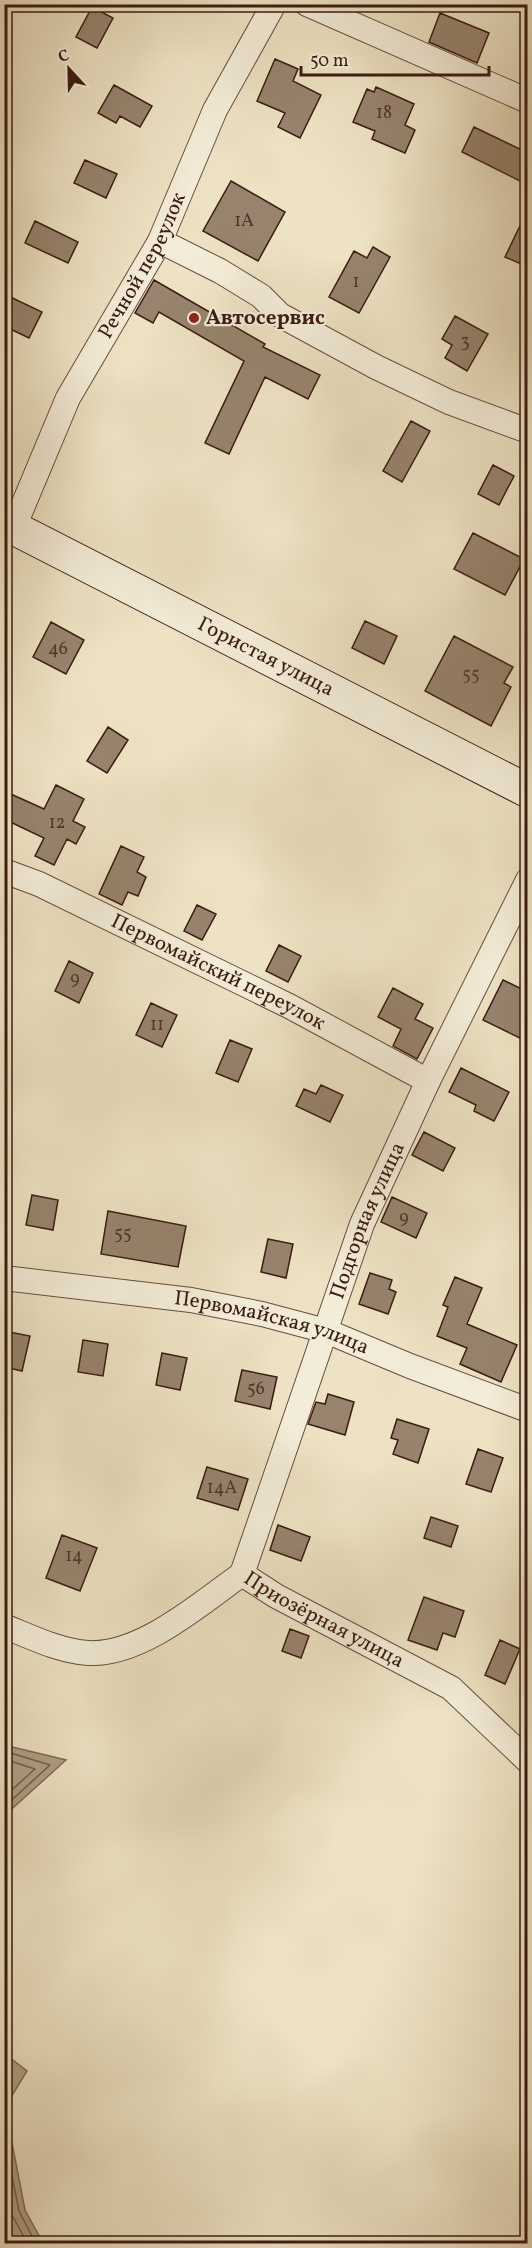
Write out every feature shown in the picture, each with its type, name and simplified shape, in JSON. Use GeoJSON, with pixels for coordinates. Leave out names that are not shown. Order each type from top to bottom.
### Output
{"type":"FeatureCollection","features":[{"type":"Feature","properties":{"kind":"street","name":"Речной переулок"},"geometry":{"type":"LineString","coordinates":[[9,525],[68,398],[160,241],[216,110],[274,4]]}},
{"type":"Feature","properties":{"kind":"street"},"geometry":{"type":"LineString","coordinates":[[308,4],[528,101]]}},
{"type":"Feature","properties":{"kind":"street"},"geometry":{"type":"LineString","coordinates":[[160,241],[261,296],[280,315],[376,367],[449,402],[528,431]]}},
{"type":"Feature","properties":{"kind":"street","name":"Гористая улица"},"geometry":{"type":"LineString","coordinates":[[9,525],[523,783]]}},
{"type":"Feature","properties":{"kind":"street","name":"Первомайский переулок"},"geometry":{"type":"LineString","coordinates":[[4,871],[39,884],[289,1006],[428,1081]]}},
{"type":"Feature","properties":{"kind":"street","name":"Подгорная улица"},"geometry":{"type":"LineString","coordinates":[[242,1574],[362,1224],[428,1081],[528,880]]}},
{"type":"Feature","properties":{"kind":"street","name":"Первомайская улица"},"geometry":{"type":"LineString","coordinates":[[4,1278],[191,1300],[262,1314],[326,1331],[410,1366],[528,1410]]}},
{"type":"Feature","properties":{"kind":"street","name":"Приозёрная улица"},"geometry":{"type":"LineString","coordinates":[[4,1626],[52,1645],[88,1653],[129,1647],[166,1626],[242,1574],[276,1596],[451,1688],[528,1761]]}},
{"type":"Feature","properties":{"kind":"water"},"geometry":{"type":"Polygon","coordinates":[[[4,1745],[66,1760],[5,1815],[4,1815],[4,1745]]]}},
{"type":"Feature","properties":{"kind":"water"},"geometry":{"type":"Polygon","coordinates":[[[5,2054],[27,2071],[5,2107],[5,2054]]]}},
{"type":"Feature","properties":{"kind":"water"},"geometry":{"type":"Polygon","coordinates":[[[5,2107],[25,2210],[43,2243],[5,2243],[5,2107]]]}},
{"type":"Feature","properties":{"kind":"building"},"geometry":{"type":"Polygon","coordinates":[[[92,7],[113,18],[97,48],[76,37],[92,7]]]}},
{"type":"Feature","properties":{"kind":"building"},"geometry":{"type":"Polygon","coordinates":[[[440,13],[489,33],[477,63],[429,42],[440,13]]]}},
{"type":"Feature","properties":{"kind":"building"},"geometry":{"type":"Polygon","coordinates":[[[275,59],[298,69],[293,81],[321,95],[300,138],[278,127],[285,113],[257,101],[275,59]]]}},
{"type":"Feature","properties":{"kind":"building"},"geometry":{"type":"Polygon","coordinates":[[[114,85],[152,106],[140,127],[120,116],[116,123],[98,113],[114,85]]]}},
{"type":"Feature","properties":{"kind":"building"},"geometry":{"type":"Polygon","coordinates":[[[376,87],[414,104],[405,125],[415,130],[405,153],[372,139],[375,131],[353,122],[367,89],[374,92],[376,87]]]}},
{"type":"Feature","properties":{"kind":"building"},"geometry":{"type":"Polygon","coordinates":[[[474,127],[528,153],[528,185],[462,152],[474,127]]]}},
{"type":"Feature","properties":{"kind":"building"},"geometry":{"type":"Polygon","coordinates":[[[85,160],[117,174],[106,198],[74,183],[85,160]]]}},
{"type":"Feature","properties":{"kind":"building"},"geometry":{"type":"Polygon","coordinates":[[[231,181],[285,212],[258,261],[203,231],[231,181]]]}},
{"type":"Feature","properties":{"kind":"building"},"geometry":{"type":"Polygon","coordinates":[[[528,209],[528,267],[505,257],[528,209]]]}},
{"type":"Feature","properties":{"kind":"building"},"geometry":{"type":"Polygon","coordinates":[[[35,221],[78,242],[68,263],[25,243],[35,221]]]}},
{"type":"Feature","properties":{"kind":"building"},"geometry":{"type":"Polygon","coordinates":[[[373,247],[390,257],[359,313],[329,297],[354,251],[367,258],[373,247]]]}},
{"type":"Feature","properties":{"kind":"building"},"geometry":{"type":"Polygon","coordinates":[[[154,280],[265,344],[263,347],[320,375],[308,399],[265,377],[229,454],[205,443],[244,361],[159,312],[153,323],[135,313],[154,280]]]}},
{"type":"Feature","properties":{"kind":"building"},"geometry":{"type":"Polygon","coordinates":[[[4,294],[42,312],[29,338],[4,326],[4,294]]]}},
{"type":"Feature","properties":{"kind":"building"},"geometry":{"type":"Polygon","coordinates":[[[455,316],[488,334],[467,371],[445,358],[452,345],[442,339],[455,316]]]}},
{"type":"Feature","properties":{"kind":"building"},"geometry":{"type":"Polygon","coordinates":[[[411,421],[430,431],[402,482],[383,471],[411,421]]]}},
{"type":"Feature","properties":{"kind":"building"},"geometry":{"type":"Polygon","coordinates":[[[493,465],[514,476],[499,505],[478,494],[493,465]]]}},
{"type":"Feature","properties":{"kind":"building"},"geometry":{"type":"Polygon","coordinates":[[[473,533],[524,559],[505,595],[454,569],[473,533]]]}},
{"type":"Feature","properties":{"kind":"building"},"geometry":{"type":"Polygon","coordinates":[[[365,621],[397,636],[384,664],[352,648],[365,621]]]}},
{"type":"Feature","properties":{"kind":"building"},"geometry":{"type":"Polygon","coordinates":[[[51,622],[84,640],[66,674],[33,657],[51,622]]]}},
{"type":"Feature","properties":{"kind":"building"},"geometry":{"type":"Polygon","coordinates":[[[454,636],[513,667],[504,683],[511,687],[491,726],[425,691],[454,636]]]}},
{"type":"Feature","properties":{"kind":"building"},"geometry":{"type":"Polygon","coordinates":[[[108,727],[128,740],[107,773],[87,761],[108,727]]]}},
{"type":"Feature","properties":{"kind":"building"},"geometry":{"type":"Polygon","coordinates":[[[56,785],[84,799],[73,821],[85,827],[76,844],[67,839],[54,865],[35,856],[44,838],[4,819],[4,791],[44,809],[56,785]]]}},
{"type":"Feature","properties":{"kind":"building"},"geometry":{"type":"Polygon","coordinates":[[[121,846],[144,857],[137,872],[146,877],[138,896],[128,892],[122,905],[99,894],[121,846]]]}},
{"type":"Feature","properties":{"kind":"building"},"geometry":{"type":"Polygon","coordinates":[[[197,905],[216,914],[202,940],[184,931],[197,905]]]}},
{"type":"Feature","properties":{"kind":"building"},"geometry":{"type":"Polygon","coordinates":[[[279,945],[301,956],[288,982],[266,971],[279,945]]]}},
{"type":"Feature","properties":{"kind":"building"},"geometry":{"type":"Polygon","coordinates":[[[69,961],[93,973],[79,1003],[55,991],[69,961]]]}},
{"type":"Feature","properties":{"kind":"building"},"geometry":{"type":"Polygon","coordinates":[[[503,980],[528,992],[528,1042],[483,1020],[503,980]]]}},
{"type":"Feature","properties":{"kind":"building"},"geometry":{"type":"Polygon","coordinates":[[[393,988],[423,1004],[415,1019],[433,1028],[417,1059],[393,1046],[401,1029],[378,1017],[393,988]]]}},
{"type":"Feature","properties":{"kind":"building"},"geometry":{"type":"Polygon","coordinates":[[[151,1003],[177,1015],[162,1047],[136,1035],[151,1003]]]}},
{"type":"Feature","properties":{"kind":"building"},"geometry":{"type":"Polygon","coordinates":[[[230,1040],[252,1049],[238,1082],[216,1073],[230,1040]]]}},
{"type":"Feature","properties":{"kind":"building"},"geometry":{"type":"Polygon","coordinates":[[[461,1068],[509,1092],[494,1121],[474,1111],[476,1105],[449,1092],[461,1068]]]}},
{"type":"Feature","properties":{"kind":"building"},"geometry":{"type":"Polygon","coordinates":[[[321,1085],[343,1095],[330,1122],[296,1106],[304,1089],[316,1094],[321,1085]]]}},
{"type":"Feature","properties":{"kind":"building"},"geometry":{"type":"Polygon","coordinates":[[[424,1132],[455,1148],[443,1171],[412,1155],[424,1132]]]}},
{"type":"Feature","properties":{"kind":"building"},"geometry":{"type":"Polygon","coordinates":[[[32,1195],[58,1200],[53,1230],[26,1225],[32,1195]]]}},
{"type":"Feature","properties":{"kind":"building"},"geometry":{"type":"Polygon","coordinates":[[[392,1197],[427,1213],[416,1238],[381,1222],[392,1197]]]}},
{"type":"Feature","properties":{"kind":"building"},"geometry":{"type":"Polygon","coordinates":[[[108,1211],[186,1226],[178,1267],[101,1254],[108,1211]]]}},
{"type":"Feature","properties":{"kind":"building"},"geometry":{"type":"Polygon","coordinates":[[[268,1239],[293,1244],[286,1278],[261,1272],[268,1239]]]}},
{"type":"Feature","properties":{"kind":"building"},"geometry":{"type":"Polygon","coordinates":[[[370,1273],[392,1280],[389,1289],[396,1292],[388,1314],[359,1304],[370,1273]]]}},
{"type":"Feature","properties":{"kind":"building"},"geometry":{"type":"Polygon","coordinates":[[[455,1277],[482,1288],[467,1324],[517,1345],[501,1382],[460,1364],[467,1348],[437,1336],[448,1307],[443,1305],[455,1277]]]}},
{"type":"Feature","properties":{"kind":"building"},"geometry":{"type":"Polygon","coordinates":[[[4,1331],[30,1336],[22,1371],[4,1367],[4,1331]]]}},
{"type":"Feature","properties":{"kind":"building"},"geometry":{"type":"Polygon","coordinates":[[[83,1340],[108,1344],[103,1376],[78,1372],[83,1340]]]}},
{"type":"Feature","properties":{"kind":"building"},"geometry":{"type":"Polygon","coordinates":[[[162,1353],[187,1358],[180,1390],[156,1385],[162,1353]]]}},
{"type":"Feature","properties":{"kind":"building"},"geometry":{"type":"Polygon","coordinates":[[[242,1370],[277,1377],[270,1409],[235,1401],[242,1370]]]}},
{"type":"Feature","properties":{"kind":"building"},"geometry":{"type":"Polygon","coordinates":[[[328,1394],[354,1402],[345,1435],[308,1424],[316,1402],[325,1404],[328,1394]]]}},
{"type":"Feature","properties":{"kind":"building"},"geometry":{"type":"Polygon","coordinates":[[[397,1419],[429,1429],[418,1463],[393,1454],[398,1440],[391,1438],[397,1419]]]}},
{"type":"Feature","properties":{"kind":"building"},"geometry":{"type":"Polygon","coordinates":[[[478,1449],[503,1458],[491,1492],[466,1484],[478,1449]]]}},
{"type":"Feature","properties":{"kind":"building"},"geometry":{"type":"Polygon","coordinates":[[[207,1467],[248,1479],[238,1510],[197,1498],[207,1467]]]}},
{"type":"Feature","properties":{"kind":"building"},"geometry":{"type":"Polygon","coordinates":[[[431,1517],[458,1526],[451,1547],[424,1538],[431,1517]]]}},
{"type":"Feature","properties":{"kind":"building"},"geometry":{"type":"Polygon","coordinates":[[[278,1525],[310,1537],[301,1561],[270,1550],[278,1525]]]}},
{"type":"Feature","properties":{"kind":"building"},"geometry":{"type":"Polygon","coordinates":[[[62,1535],[97,1548],[80,1591],[46,1578],[62,1535]]]}},
{"type":"Feature","properties":{"kind":"building"},"geometry":{"type":"Polygon","coordinates":[[[424,1597],[464,1611],[455,1637],[443,1633],[437,1650],[408,1640],[424,1597]]]}},
{"type":"Feature","properties":{"kind":"building"},"geometry":{"type":"Polygon","coordinates":[[[290,1629],[309,1636],[301,1658],[282,1651],[290,1629]]]}},
{"type":"Feature","properties":{"kind":"building"},"geometry":{"type":"Polygon","coordinates":[[[500,1640],[520,1649],[505,1684],[485,1675],[500,1640]]]}},
{"type":"Feature","properties":{"kind":"place","name":"Автосервис"},"geometry":{"type":"Point","coordinates":[194,318]}}]}
